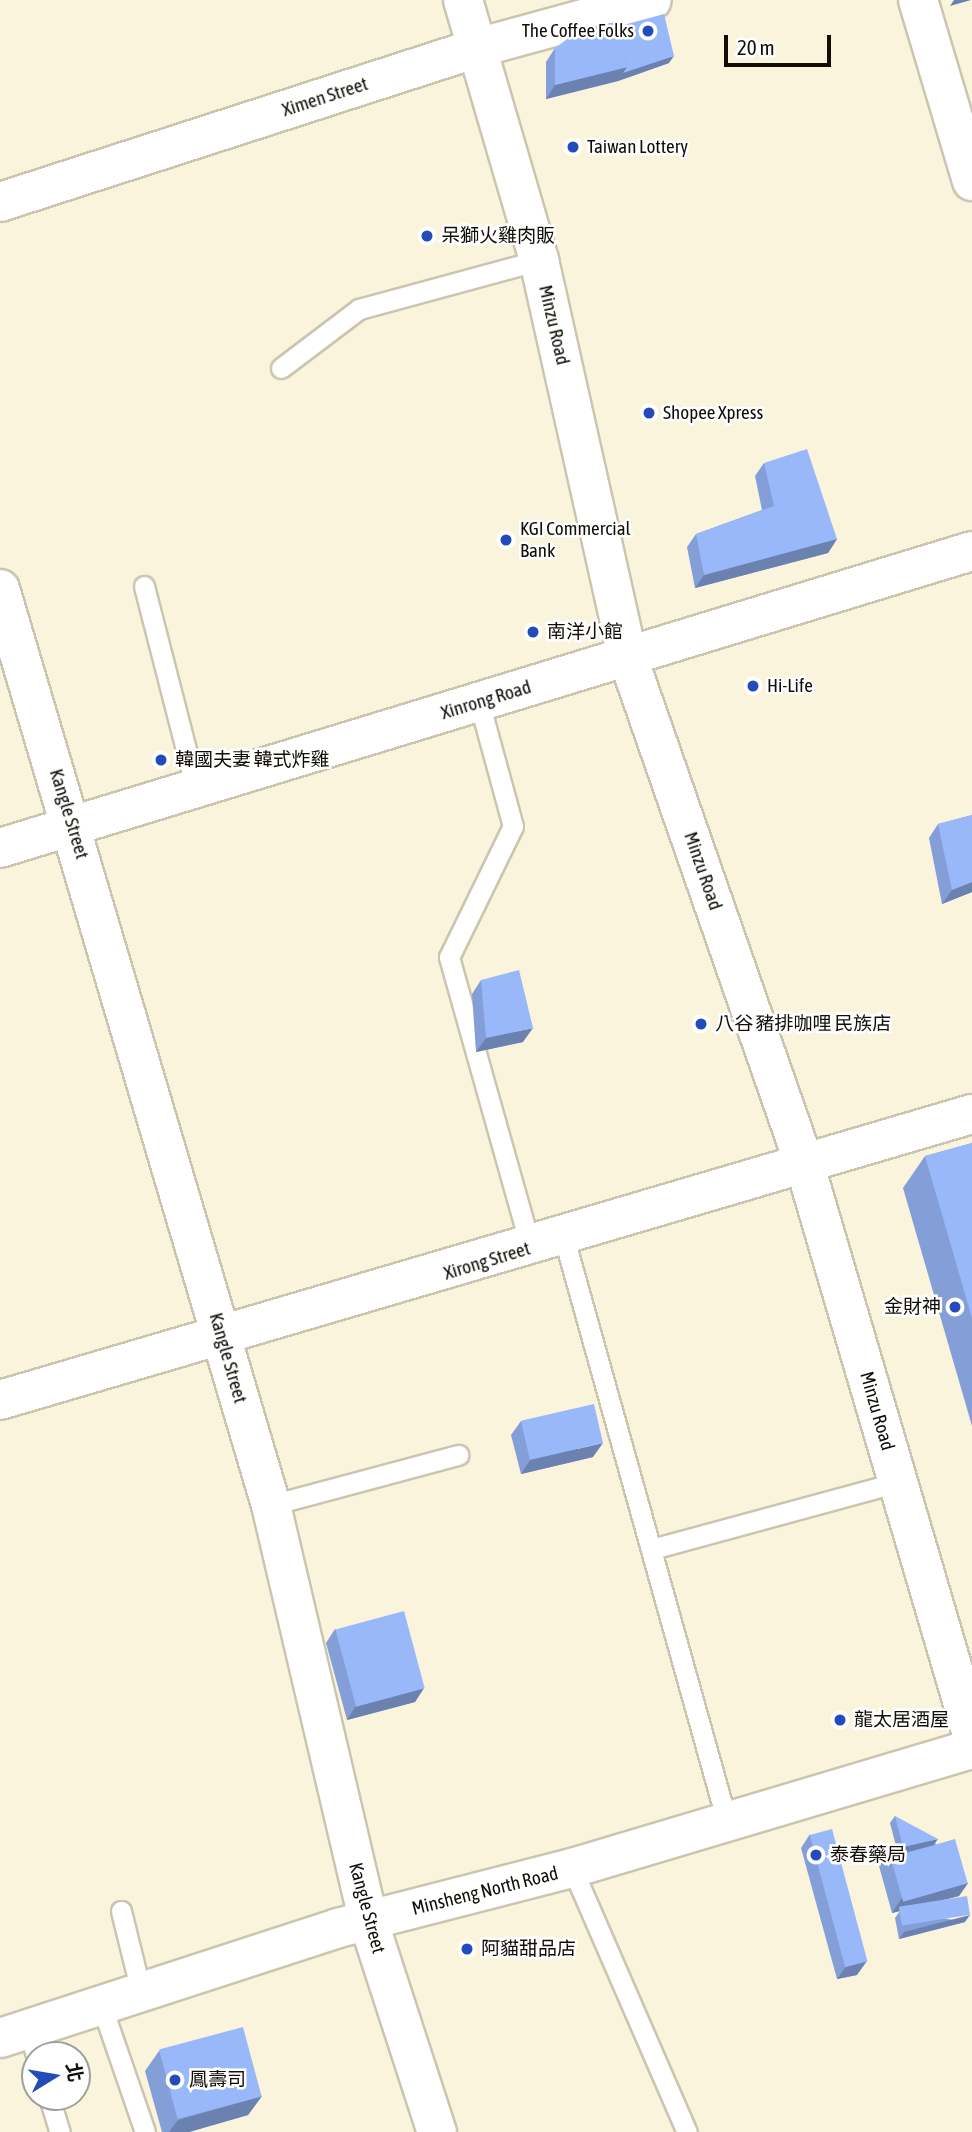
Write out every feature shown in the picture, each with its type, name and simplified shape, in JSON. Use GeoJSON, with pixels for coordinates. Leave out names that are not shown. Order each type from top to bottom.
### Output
{"type":"FeatureCollection","features":[{"type":"Feature","properties":{"kind":"street","name":"Minzu Road"},"geometry":{"type":"LineString","coordinates":[[463,0],[539,260],[628,658],[805,1166],[972,1734]]}},
{"type":"Feature","properties":{"kind":"street","name":"Ximen Street"},"geometry":{"type":"LineString","coordinates":[[0,202],[477,48],[652,0]]}},
{"type":"Feature","properties":{"kind":"street"},"geometry":{"type":"LineString","coordinates":[[918,0],[972,181]]}},
{"type":"Feature","properties":{"kind":"street","name":"Xinrong Road"},"geometry":{"type":"LineString","coordinates":[[0,848],[972,551]]}},
{"type":"Feature","properties":{"kind":"street","name":"Kangle Street"},"geometry":{"type":"LineString","coordinates":[[0,589],[73,825],[271,1505],[368,1920],[437,2132]]}},
{"type":"Feature","properties":{"kind":"street","name":"Xirong Street"},"geometry":{"type":"LineString","coordinates":[[0,1400],[222,1339],[972,1114]]}},
{"type":"Feature","properties":{"kind":"street","name":"Minsheng North Road"},"geometry":{"type":"LineString","coordinates":[[21,2041],[102,2007],[368,1920],[572,1868],[972,1749]]}},
{"type":"Feature","properties":{"kind":"lane"},"geometry":{"type":"LineString","coordinates":[[281,368],[359,309],[539,260]]}},
{"type":"Feature","properties":{"kind":"lane"},"geometry":{"type":"LineString","coordinates":[[144,586],[196,788]]}},
{"type":"Feature","properties":{"kind":"lane"},"geometry":{"type":"LineString","coordinates":[[479,702],[513,826],[449,957],[652,1549],[727,1822]]}},
{"type":"Feature","properties":{"kind":"lane"},"geometry":{"type":"LineString","coordinates":[[271,1505],[458,1455]]}},
{"type":"Feature","properties":{"kind":"lane"},"geometry":{"type":"LineString","coordinates":[[652,1549],[898,1482]]}},
{"type":"Feature","properties":{"kind":"lane"},"geometry":{"type":"LineString","coordinates":[[572,1868],[687,2132]]}},
{"type":"Feature","properties":{"kind":"lane"},"geometry":{"type":"LineString","coordinates":[[121,1910],[142,1996]]}},
{"type":"Feature","properties":{"kind":"lane"},"geometry":{"type":"LineString","coordinates":[[102,2007],[145,2132]]}},
{"type":"Feature","properties":{"kind":"lane"},"geometry":{"type":"LineString","coordinates":[[53,2111],[60,2132]]}},
{"type":"Feature","properties":{"kind":"building"},"geometry":{"type":"Polygon","coordinates":[[[664,14],[674,56],[623,73],[627,67],[616,27],[664,14]]]}},
{"type":"Feature","properties":{"kind":"building"},"geometry":{"type":"Polygon","coordinates":[[[615,22],[627,67],[555,85],[555,48],[581,29],[615,22]]]}},
{"type":"Feature","properties":{"kind":"building"},"geometry":{"type":"Polygon","coordinates":[[[807,449],[837,539],[704,575],[696,534],[774,506],[764,463],[807,449]]]}},
{"type":"Feature","properties":{"kind":"building"},"geometry":{"type":"Polygon","coordinates":[[[972,815],[972,882],[952,890],[938,824],[972,815]]]}},
{"type":"Feature","properties":{"kind":"building"},"geometry":{"type":"Polygon","coordinates":[[[519,970],[533,1028],[486,1038],[481,980],[519,970]]]}},
{"type":"Feature","properties":{"kind":"building"},"geometry":{"type":"Polygon","coordinates":[[[972,1143],[972,1318],[925,1156],[972,1143]]]}},
{"type":"Feature","properties":{"kind":"building"},"geometry":{"type":"Polygon","coordinates":[[[594,1404],[603,1443],[530,1460],[521,1421],[594,1404]]]}},
{"type":"Feature","properties":{"kind":"building"},"geometry":{"type":"Polygon","coordinates":[[[404,1611],[425,1688],[356,1707],[335,1629],[404,1611]]]}},
{"type":"Feature","properties":{"kind":"building"},"geometry":{"type":"Polygon","coordinates":[[[895,1816],[938,1839],[903,1847],[895,1816]]]}},
{"type":"Feature","properties":{"kind":"building"},"geometry":{"type":"Polygon","coordinates":[[[832,1829],[867,1961],[845,1967],[810,1835],[832,1829]]]}},
{"type":"Feature","properties":{"kind":"building"},"geometry":{"type":"Polygon","coordinates":[[[955,1839],[968,1883],[903,1902],[891,1857],[955,1839]]]}},
{"type":"Feature","properties":{"kind":"building"},"geometry":{"type":"Polygon","coordinates":[[[967,1896],[970,1915],[902,1926],[899,1907],[967,1896]]]}},
{"type":"Feature","properties":{"kind":"building"},"geometry":{"type":"Polygon","coordinates":[[[243,2027],[262,2097],[178,2119],[159,2050],[243,2027]]]}},
{"type":"Feature","properties":{"kind":"place","name":"The Coffee Folks"},"geometry":{"type":"Point","coordinates":[648,31]}},
{"type":"Feature","properties":{"kind":"place","name":"Taiwan Lottery"},"geometry":{"type":"Point","coordinates":[573,147]}},
{"type":"Feature","properties":{"kind":"place","name":"呆獅火雞肉販"},"geometry":{"type":"Point","coordinates":[427,236]}},
{"type":"Feature","properties":{"kind":"place","name":"Shopee Xpress"},"geometry":{"type":"Point","coordinates":[649,413]}},
{"type":"Feature","properties":{"kind":"place","name":"KGI Commercial Bank"},"geometry":{"type":"Point","coordinates":[506,540]}},
{"type":"Feature","properties":{"kind":"place","name":"南洋小館"},"geometry":{"type":"Point","coordinates":[533,632]}},
{"type":"Feature","properties":{"kind":"place","name":"Hi-Life"},"geometry":{"type":"Point","coordinates":[753,686]}},
{"type":"Feature","properties":{"kind":"place","name":"韓國夫妻 韓式炸雞"},"geometry":{"type":"Point","coordinates":[161,760]}},
{"type":"Feature","properties":{"kind":"place","name":"八谷 豬排咖哩 民族店"},"geometry":{"type":"Point","coordinates":[701,1024]}},
{"type":"Feature","properties":{"kind":"place","name":"金財神"},"geometry":{"type":"Point","coordinates":[955,1307]}},
{"type":"Feature","properties":{"kind":"place","name":"龍太居酒屋"},"geometry":{"type":"Point","coordinates":[840,1720]}},
{"type":"Feature","properties":{"kind":"place","name":"泰春藥局"},"geometry":{"type":"Point","coordinates":[816,1855]}},
{"type":"Feature","properties":{"kind":"place","name":"阿貓甜品店"},"geometry":{"type":"Point","coordinates":[467,1949]}},
{"type":"Feature","properties":{"kind":"place","name":"鳳壽司"},"geometry":{"type":"Point","coordinates":[175,2080]}}]}
